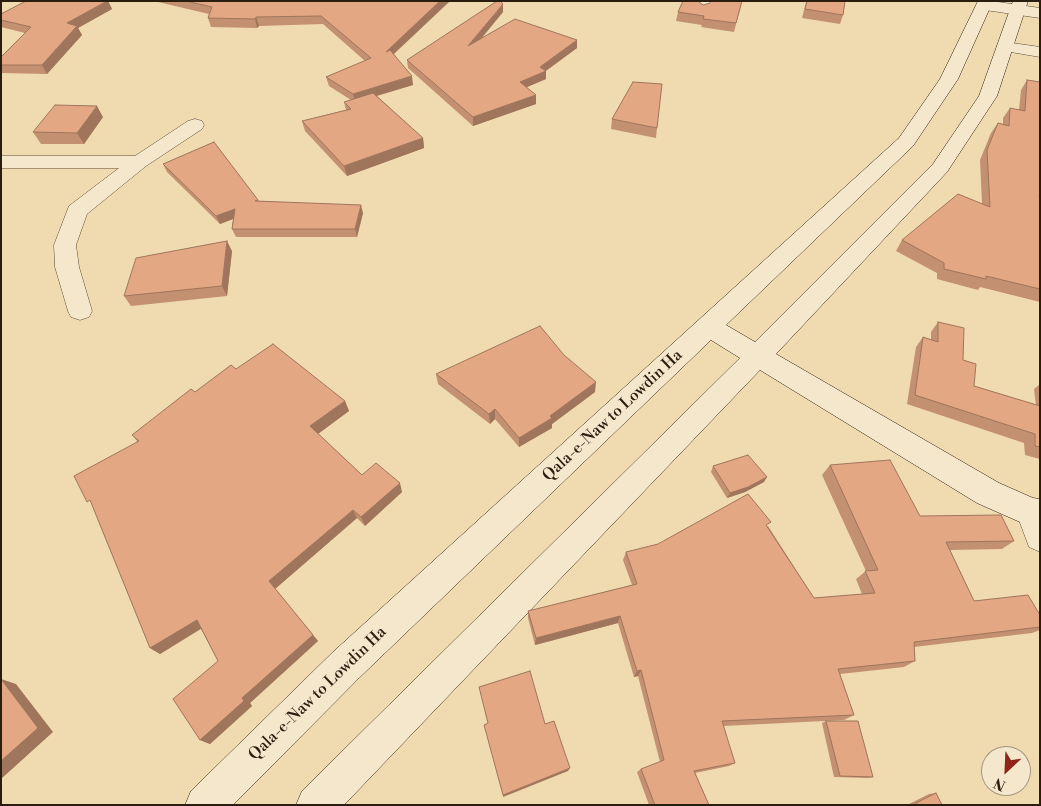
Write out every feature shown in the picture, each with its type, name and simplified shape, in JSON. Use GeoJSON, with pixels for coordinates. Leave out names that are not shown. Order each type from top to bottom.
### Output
{"type":"FeatureCollection","features":[{"type":"Feature","properties":{"kind":"main road"},"geometry":{"type":"LineString","coordinates":[[316,805],[757,357],[940,168],[988,96],[1005,47],[1026,8],[985,3]]}},
{"type":"Feature","properties":{"kind":"main road","name":"Qala-e-Naw to Lowdin Ha"},"geometry":{"type":"LineString","coordinates":[[205,805],[346,665],[906,142],[949,79],[985,3]]}},
{"type":"Feature","properties":{"kind":"main road"},"geometry":{"type":"LineString","coordinates":[[1005,47],[1040,52]]}},
{"type":"Feature","properties":{"kind":"main road"},"geometry":{"type":"LineString","coordinates":[[80,311],[67,267],[65,245],[77,211],[139,162],[195,125]]}},
{"type":"Feature","properties":{"kind":"main road"},"geometry":{"type":"LineString","coordinates":[[1,162],[139,162]]}},
{"type":"Feature","properties":{"kind":"main road"},"geometry":{"type":"LineString","coordinates":[[709,327],[1037,521]]}},
{"type":"Feature","properties":{"kind":"building"},"geometry":{"type":"Polygon","coordinates":[[[26,1],[107,1],[67,23],[77,26],[42,65],[1,65],[1,57],[31,27],[1,20],[1,14],[26,1]]]}},
{"type":"Feature","properties":{"kind":"building"},"geometry":{"type":"Polygon","coordinates":[[[186,1],[440,1],[386,52],[390,50],[412,76],[353,94],[326,77],[371,58],[321,16],[256,17],[255,19],[208,18],[212,7],[186,1]]]}},
{"type":"Feature","properties":{"kind":"building"},"geometry":{"type":"Polygon","coordinates":[[[497,1],[503,4],[468,46],[515,19],[577,40],[540,67],[546,71],[520,82],[536,95],[473,117],[407,60],[497,1]]]}},
{"type":"Feature","properties":{"kind":"building"},"geometry":{"type":"Polygon","coordinates":[[[683,1],[698,1],[703,5],[711,1],[742,1],[736,23],[703,19],[704,16],[678,12],[683,1]]]}},
{"type":"Feature","properties":{"kind":"building"},"geometry":{"type":"Polygon","coordinates":[[[807,1],[845,1],[843,15],[805,9],[807,1]]]}},
{"type":"Feature","properties":{"kind":"building"},"geometry":{"type":"Polygon","coordinates":[[[1027,80],[1040,82],[1040,289],[986,276],[986,279],[944,269],[944,263],[902,240],[958,194],[990,207],[987,150],[998,123],[1009,126],[1010,108],[1025,111],[1027,80]]]}},
{"type":"Feature","properties":{"kind":"building"},"geometry":{"type":"Polygon","coordinates":[[[633,82],[662,84],[657,128],[612,119],[633,82]]]}},
{"type":"Feature","properties":{"kind":"building"},"geometry":{"type":"Polygon","coordinates":[[[373,93],[423,138],[344,166],[302,121],[351,109],[344,102],[373,93]]]}},
{"type":"Feature","properties":{"kind":"building"},"geometry":{"type":"Polygon","coordinates":[[[55,105],[97,106],[77,133],[33,132],[55,105]]]}},
{"type":"Feature","properties":{"kind":"building"},"geometry":{"type":"Polygon","coordinates":[[[214,142],[258,200],[255,201],[361,205],[355,229],[232,229],[235,209],[216,216],[163,164],[214,142]]]}},
{"type":"Feature","properties":{"kind":"building"},"geometry":{"type":"Polygon","coordinates":[[[227,241],[222,286],[124,296],[136,258],[227,241]]]}},
{"type":"Feature","properties":{"kind":"building"},"geometry":{"type":"Polygon","coordinates":[[[938,322],[964,328],[963,360],[976,364],[974,386],[1040,406],[1040,447],[1035,446],[1035,434],[915,395],[923,337],[938,342],[938,322]]]}},
{"type":"Feature","properties":{"kind":"building"},"geometry":{"type":"Polygon","coordinates":[[[540,326],[564,355],[596,382],[550,416],[552,418],[519,438],[495,409],[489,414],[436,374],[540,326]]]}},
{"type":"Feature","properties":{"kind":"building"},"geometry":{"type":"Polygon","coordinates":[[[273,344],[345,401],[310,426],[362,475],[376,463],[400,483],[361,517],[353,510],[269,581],[313,635],[242,698],[244,701],[200,740],[173,699],[218,661],[197,620],[150,648],[90,500],[87,502],[74,476],[139,441],[132,435],[191,389],[195,392],[231,365],[236,369],[273,344]]]}},
{"type":"Feature","properties":{"kind":"building"},"geometry":{"type":"Polygon","coordinates":[[[748,455],[767,477],[748,487],[730,493],[713,466],[748,455]]]}},
{"type":"Feature","properties":{"kind":"building"},"geometry":{"type":"Polygon","coordinates":[[[890,460],[920,516],[1001,515],[1014,541],[946,542],[974,601],[1028,595],[1040,615],[1040,627],[914,642],[915,661],[838,669],[854,715],[722,721],[735,763],[694,771],[709,805],[655,805],[641,769],[664,760],[641,670],[637,671],[620,616],[536,638],[528,611],[637,584],[626,552],[658,544],[748,494],[771,522],[766,525],[814,598],[875,593],[865,571],[878,570],[830,465],[890,460]]]}},
{"type":"Feature","properties":{"kind":"building"},"geometry":{"type":"Polygon","coordinates":[[[530,671],[545,724],[554,721],[570,768],[503,795],[484,725],[488,723],[479,687],[530,671]]]}},
{"type":"Feature","properties":{"kind":"building"},"geometry":{"type":"Polygon","coordinates":[[[1,679],[38,728],[1,761],[1,679]]]}},
{"type":"Feature","properties":{"kind":"building"},"geometry":{"type":"Polygon","coordinates":[[[826,721],[858,721],[873,777],[840,776],[826,721]]]}},
{"type":"Feature","properties":{"kind":"building"},"geometry":{"type":"Polygon","coordinates":[[[936,793],[942,805],[917,805],[916,803],[936,793]]]}}]}
